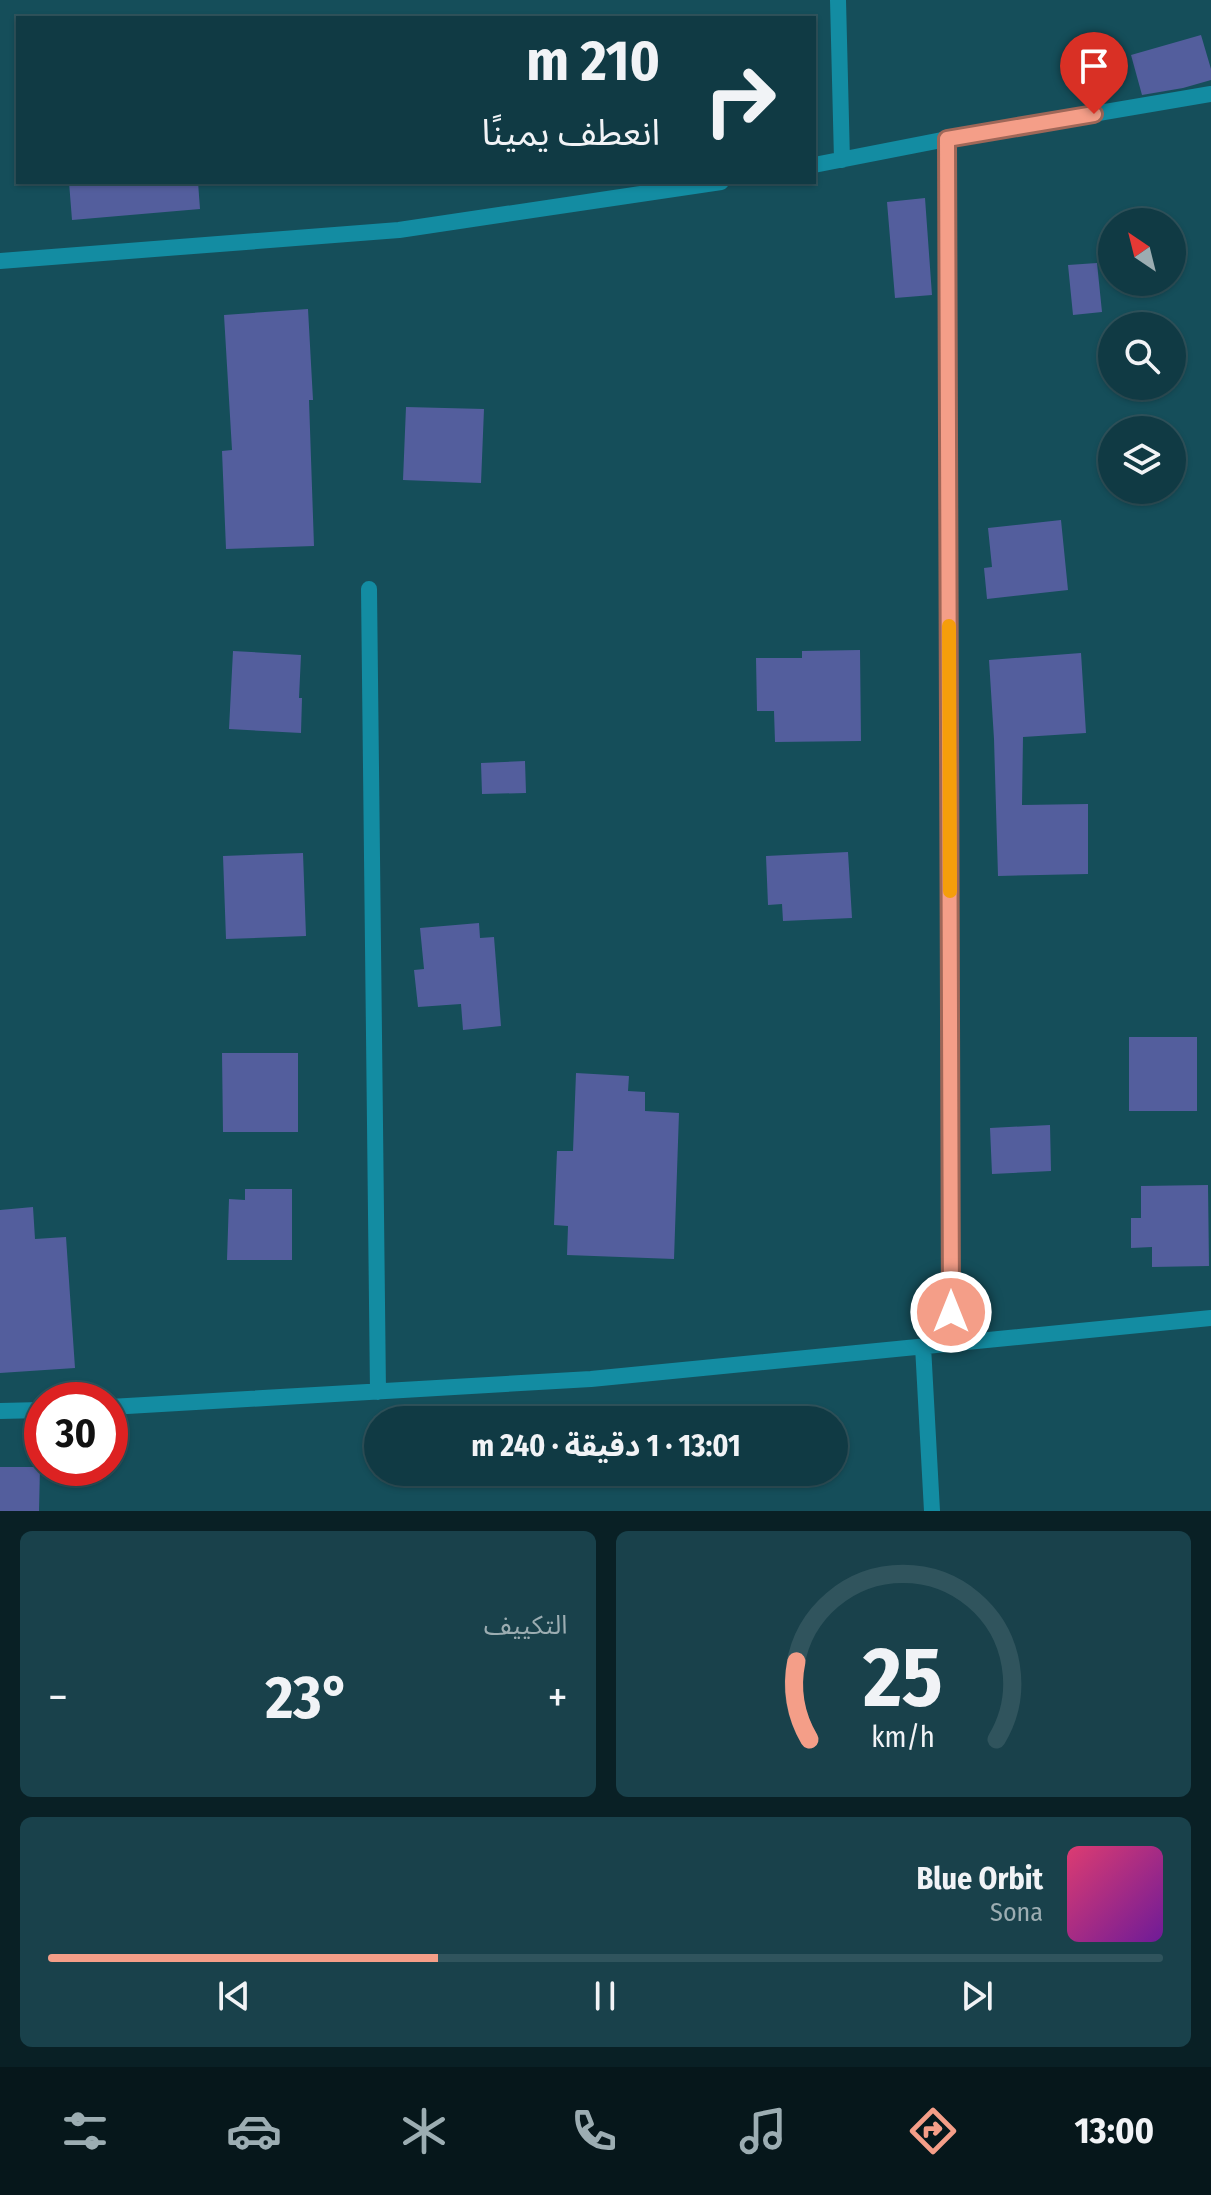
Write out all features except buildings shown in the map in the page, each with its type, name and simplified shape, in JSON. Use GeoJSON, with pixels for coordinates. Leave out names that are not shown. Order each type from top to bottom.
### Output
{"type":"FeatureCollection","features":[{"type":"Feature","properties":{"kind":"street"},"geometry":{"type":"LineString","coordinates":[[838,0],[842,160]]}},
{"type":"Feature","properties":{"kind":"street"},"geometry":{"type":"LineString","coordinates":[[816,165],[1211,94]]}},
{"type":"Feature","properties":{"kind":"street"},"geometry":{"type":"LineString","coordinates":[[947,139],[951,1344]]}},
{"type":"Feature","properties":{"kind":"street"},"geometry":{"type":"LineString","coordinates":[[0,261],[399,230],[708,184]]}},
{"type":"Feature","properties":{"kind":"street"},"geometry":{"type":"LineString","coordinates":[[369,589],[378,1392]]}},
{"type":"Feature","properties":{"kind":"street"},"geometry":{"type":"LineString","coordinates":[[128,1406],[591,1379],[1211,1318]]}},
{"type":"Feature","properties":{"kind":"street"},"geometry":{"type":"LineString","coordinates":[[923,1346],[932,1511]]}},
{"type":"Feature","properties":{"kind":"street"},"geometry":{"type":"LineString","coordinates":[[0,1411],[24,1410]]}},
{"type":"Feature","properties":{"kind":"slow traffic"},"geometry":{"type":"LineString","coordinates":[[949,626],[950,891]]}},
{"type":"Feature","properties":{"kind":"route"},"geometry":{"type":"LineString","coordinates":[[951,1312],[947,139],[1094,114]]}}]}
